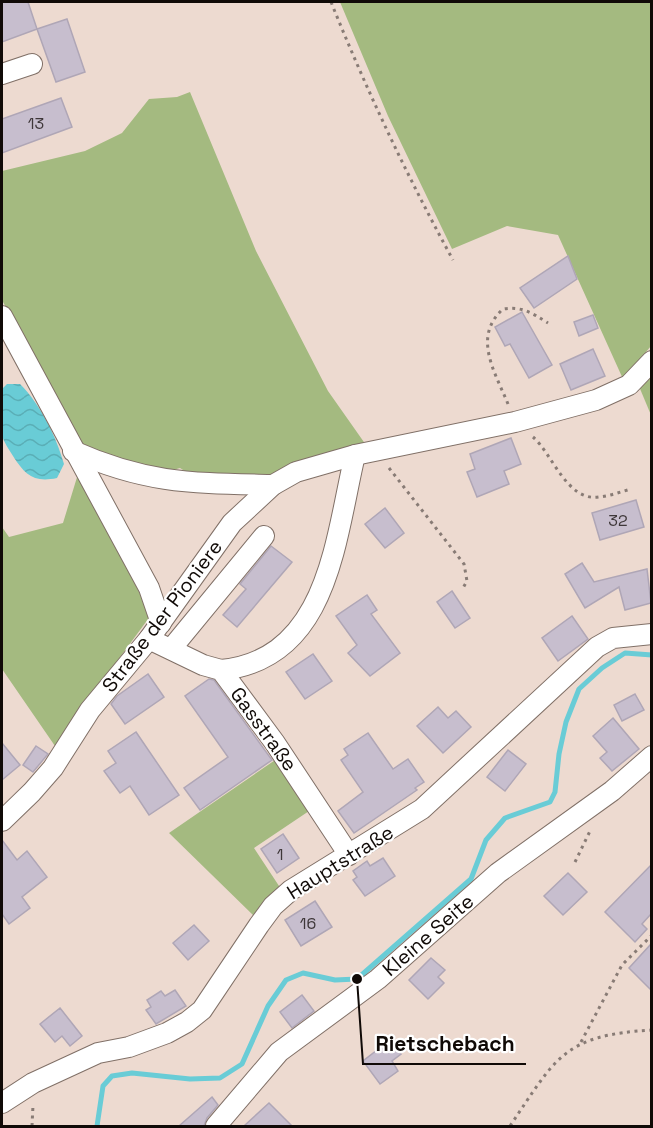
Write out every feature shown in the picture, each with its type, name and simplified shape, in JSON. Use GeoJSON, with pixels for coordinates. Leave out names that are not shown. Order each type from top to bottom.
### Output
{"type":"FeatureCollection","features":[{"type":"Feature","properties":{"kind":"street"},"geometry":{"type":"LineString","coordinates":[[2,74],[32,64]]}},
{"type":"Feature","properties":{"kind":"street"},"geometry":{"type":"LineString","coordinates":[[2,316],[149,588],[161,623]]}},
{"type":"Feature","properties":{"kind":"street","name":"Straße der Pioniere"},"geometry":{"type":"LineString","coordinates":[[2,821],[53,768],[90,710],[149,639],[232,523],[273,485],[296,472],[356,454],[515,422],[614,393],[628,385],[651,361]]}},
{"type":"Feature","properties":{"kind":"street"},"geometry":{"type":"LineString","coordinates":[[73,451],[131,474],[163,480],[273,485]]}},
{"type":"Feature","properties":{"kind":"street"},"geometry":{"type":"LineString","coordinates":[[220,670],[243,667],[278,650],[311,613],[326,578],[356,454]]}},
{"type":"Feature","properties":{"kind":"street"},"geometry":{"type":"LineString","coordinates":[[304,487],[316,466]]}},
{"type":"Feature","properties":{"kind":"street"},"geometry":{"type":"LineString","coordinates":[[171,649],[264,536]]}},
{"type":"Feature","properties":{"kind":"street","name":"Hauptstraße"},"geometry":{"type":"LineString","coordinates":[[2,1103],[33,1083],[98,1053],[129,1047],[187,1022],[202,1010],[273,906],[310,877],[422,809],[597,647],[613,638],[651,634]]}},
{"type":"Feature","properties":{"kind":"street","name":"Gasstraße"},"geometry":{"type":"LineString","coordinates":[[149,639],[203,665],[220,670],[275,742],[349,855]]}},
{"type":"Feature","properties":{"kind":"street","name":"Kleine Seite"},"geometry":{"type":"LineString","coordinates":[[216,1126],[279,1052],[378,979],[498,873],[612,791],[651,756]]}},
{"type":"Feature","properties":{"kind":"path"},"geometry":{"type":"LineString","coordinates":[[331,2],[363,81],[409,181],[453,260]]}},
{"type":"Feature","properties":{"kind":"path"},"geometry":{"type":"LineString","coordinates":[[548,323],[526,309],[516,307],[503,309],[488,328],[486,342],[489,358],[515,422],[543,445],[574,489],[597,498],[631,489]]}},
{"type":"Feature","properties":{"kind":"path"},"geometry":{"type":"LineString","coordinates":[[376,450],[464,564],[468,581],[463,588]]}},
{"type":"Feature","properties":{"kind":"path"},"geometry":{"type":"LineString","coordinates":[[581,1042],[622,965],[651,935]]}},
{"type":"Feature","properties":{"kind":"path"},"geometry":{"type":"LineString","coordinates":[[510,1126],[546,1073],[568,1050],[581,1042],[621,1032],[651,1030]]}},
{"type":"Feature","properties":{"kind":"green space"},"geometry":{"type":"Polygon","coordinates":[[[340,2],[651,2],[651,346],[623,379],[558,235],[507,226],[452,249],[388,116],[340,2]]]}},
{"type":"Feature","properties":{"kind":"green space"},"geometry":{"type":"Polygon","coordinates":[[[190,92],[256,251],[328,391],[366,445],[269,481],[192,476],[180,468],[155,470],[141,467],[111,458],[75,439],[2,300],[2,171],[85,151],[122,133],[149,99],[177,97],[190,92]]]}},
{"type":"Feature","properties":{"kind":"green space"},"geometry":{"type":"Polygon","coordinates":[[[651,365],[651,415],[638,384],[651,365]]]}},
{"type":"Feature","properties":{"kind":"green space"},"geometry":{"type":"Polygon","coordinates":[[[78,474],[151,615],[55,746],[2,669],[2,527],[9,537],[63,523],[78,474]]]}},
{"type":"Feature","properties":{"kind":"green space"},"geometry":{"type":"Polygon","coordinates":[[[281,756],[315,807],[254,848],[281,889],[254,916],[169,833],[281,756]]]}},
{"type":"Feature","properties":{"kind":"water"},"geometry":{"type":"Polygon","coordinates":[[[7,384],[20,384],[35,401],[47,421],[64,464],[57,478],[42,479],[26,473],[5,443],[2,435],[1,412],[2,389],[7,384]]]}},
{"type":"Feature","properties":{"kind":"building"},"geometry":{"type":"Polygon","coordinates":[[[2,2],[28,2],[37,29],[2,42],[2,2]]]}},
{"type":"Feature","properties":{"kind":"building"},"geometry":{"type":"Polygon","coordinates":[[[67,19],[85,72],[56,82],[37,29],[67,19]]]}},
{"type":"Feature","properties":{"kind":"building"},"geometry":{"type":"Polygon","coordinates":[[[61,98],[72,127],[2,153],[2,119],[61,98]]]}},
{"type":"Feature","properties":{"kind":"building"},"geometry":{"type":"Polygon","coordinates":[[[568,256],[577,279],[534,308],[520,288],[568,256]]]}},
{"type":"Feature","properties":{"kind":"building"},"geometry":{"type":"Polygon","coordinates":[[[522,312],[552,365],[529,378],[510,344],[505,346],[495,327],[522,312]]]}},
{"type":"Feature","properties":{"kind":"building"},"geometry":{"type":"Polygon","coordinates":[[[593,315],[598,328],[579,336],[574,322],[593,315]]]}},
{"type":"Feature","properties":{"kind":"building"},"geometry":{"type":"Polygon","coordinates":[[[593,349],[605,376],[571,390],[560,364],[593,349]]]}},
{"type":"Feature","properties":{"kind":"building"},"geometry":{"type":"Polygon","coordinates":[[[511,438],[521,464],[504,471],[509,484],[477,497],[467,472],[475,469],[470,454],[511,438]]]}},
{"type":"Feature","properties":{"kind":"building"},"geometry":{"type":"Polygon","coordinates":[[[636,500],[644,527],[600,540],[592,513],[636,500]]]}},
{"type":"Feature","properties":{"kind":"building"},"geometry":{"type":"Polygon","coordinates":[[[385,508],[404,533],[385,548],[365,524],[385,508]]]}},
{"type":"Feature","properties":{"kind":"building"},"geometry":{"type":"Polygon","coordinates":[[[271,546],[292,562],[237,627],[223,615],[246,589],[240,584],[271,546]]]}},
{"type":"Feature","properties":{"kind":"building"},"geometry":{"type":"Polygon","coordinates":[[[582,563],[594,582],[647,569],[651,603],[625,610],[619,587],[585,608],[565,574],[582,563]]]}},
{"type":"Feature","properties":{"kind":"building"},"geometry":{"type":"Polygon","coordinates":[[[452,591],[470,618],[455,628],[437,602],[452,591]]]}},
{"type":"Feature","properties":{"kind":"building"},"geometry":{"type":"Polygon","coordinates":[[[367,595],[377,610],[371,614],[400,653],[370,676],[348,653],[357,645],[336,616],[367,595]]]}},
{"type":"Feature","properties":{"kind":"building"},"geometry":{"type":"Polygon","coordinates":[[[572,616],[588,639],[558,661],[542,638],[572,616]]]}},
{"type":"Feature","properties":{"kind":"building"},"geometry":{"type":"Polygon","coordinates":[[[313,654],[332,681],[305,699],[286,672],[313,654]]]}},
{"type":"Feature","properties":{"kind":"building"},"geometry":{"type":"Polygon","coordinates":[[[148,674],[164,697],[125,724],[111,704],[117,696],[148,674]]]}},
{"type":"Feature","properties":{"kind":"building"},"geometry":{"type":"Polygon","coordinates":[[[209,679],[214,680],[272,760],[200,810],[184,788],[228,757],[185,696],[209,679]]]}},
{"type":"Feature","properties":{"kind":"building"},"geometry":{"type":"Polygon","coordinates":[[[635,694],[644,710],[622,721],[614,705],[635,694]]]}},
{"type":"Feature","properties":{"kind":"building"},"geometry":{"type":"Polygon","coordinates":[[[438,707],[448,718],[456,711],[471,727],[443,753],[417,726],[438,707]]]}},
{"type":"Feature","properties":{"kind":"building"},"geometry":{"type":"Polygon","coordinates":[[[613,718],[639,749],[612,771],[600,758],[607,752],[593,736],[613,718]]]}},
{"type":"Feature","properties":{"kind":"building"},"geometry":{"type":"Polygon","coordinates":[[[136,732],[179,795],[149,815],[130,786],[120,793],[104,771],[116,763],[108,751],[136,732]]]}},
{"type":"Feature","properties":{"kind":"building"},"geometry":{"type":"Polygon","coordinates":[[[368,733],[393,769],[408,759],[424,782],[415,788],[417,790],[354,833],[338,811],[363,792],[341,760],[348,755],[344,749],[368,733]]]}},
{"type":"Feature","properties":{"kind":"building"},"geometry":{"type":"Polygon","coordinates":[[[2,743],[20,765],[2,780],[2,743]]]}},
{"type":"Feature","properties":{"kind":"building"},"geometry":{"type":"Polygon","coordinates":[[[36,746],[48,754],[33,772],[23,765],[36,746]]]}},
{"type":"Feature","properties":{"kind":"building"},"geometry":{"type":"Polygon","coordinates":[[[508,750],[526,764],[505,791],[487,777],[508,750]]]}},
{"type":"Feature","properties":{"kind":"building"},"geometry":{"type":"Polygon","coordinates":[[[283,834],[299,858],[277,873],[261,849],[283,834]]]}},
{"type":"Feature","properties":{"kind":"building"},"geometry":{"type":"Polygon","coordinates":[[[2,840],[17,860],[27,851],[47,877],[22,897],[30,908],[9,924],[2,914],[2,840]]]}},
{"type":"Feature","properties":{"kind":"building"},"geometry":{"type":"Polygon","coordinates":[[[383,858],[395,876],[365,896],[353,880],[357,877],[353,871],[367,861],[370,866],[383,858]]]}},
{"type":"Feature","properties":{"kind":"building"},"geometry":{"type":"Polygon","coordinates":[[[651,865],[651,914],[642,924],[647,929],[635,942],[605,912],[651,865]]]}},
{"type":"Feature","properties":{"kind":"building"},"geometry":{"type":"Polygon","coordinates":[[[568,873],[587,892],[563,915],[544,896],[568,873]]]}},
{"type":"Feature","properties":{"kind":"building"},"geometry":{"type":"Polygon","coordinates":[[[315,901],[332,927],[301,946],[285,920],[315,901]]]}},
{"type":"Feature","properties":{"kind":"building"},"geometry":{"type":"Polygon","coordinates":[[[194,925],[209,941],[188,960],[173,943],[194,925]]]}},
{"type":"Feature","properties":{"kind":"building"},"geometry":{"type":"Polygon","coordinates":[[[651,944],[651,990],[629,968],[651,944]]]}},
{"type":"Feature","properties":{"kind":"building"},"geometry":{"type":"Polygon","coordinates":[[[431,958],[445,970],[438,977],[444,983],[428,999],[409,980],[431,958]]]}},
{"type":"Feature","properties":{"kind":"building"},"geometry":{"type":"Polygon","coordinates":[[[175,990],[186,1006],[156,1024],[146,1010],[151,1007],[147,1000],[161,991],[165,996],[175,990]]]}},
{"type":"Feature","properties":{"kind":"building"},"geometry":{"type":"Polygon","coordinates":[[[302,995],[314,1011],[292,1028],[280,1012],[302,995]]]}},
{"type":"Feature","properties":{"kind":"building"},"geometry":{"type":"Polygon","coordinates":[[[60,1008],[82,1036],[70,1046],[62,1036],[55,1042],[40,1024],[60,1008]]]}},
{"type":"Feature","properties":{"kind":"building"},"geometry":{"type":"Polygon","coordinates":[[[390,1040],[401,1054],[392,1061],[398,1071],[380,1084],[363,1061],[390,1040]]]}},
{"type":"Feature","properties":{"kind":"building"},"geometry":{"type":"Polygon","coordinates":[[[212,1097],[218,1105],[207,1118],[204,1126],[179,1126],[212,1097]]]}},
{"type":"Feature","properties":{"kind":"building"},"geometry":{"type":"Polygon","coordinates":[[[269,1103],[292,1126],[244,1126],[269,1103]]]}},
{"type":"Feature","properties":{"kind":"waterway"},"geometry":{"type":"LineString","coordinates":[[97,1126],[103,1086],[112,1076],[132,1073],[190,1079],[220,1078],[242,1064],[268,1006],[286,980],[303,973],[335,980],[357,979],[471,879],[486,840],[505,818],[550,802],[555,792],[559,754],[566,722],[579,689],[602,668],[625,653],[652,655]]}},
{"type":"Feature","properties":{"kind":"place","name":"Rietschebach"},"geometry":{"type":"Point","coordinates":[357,979]}}]}
